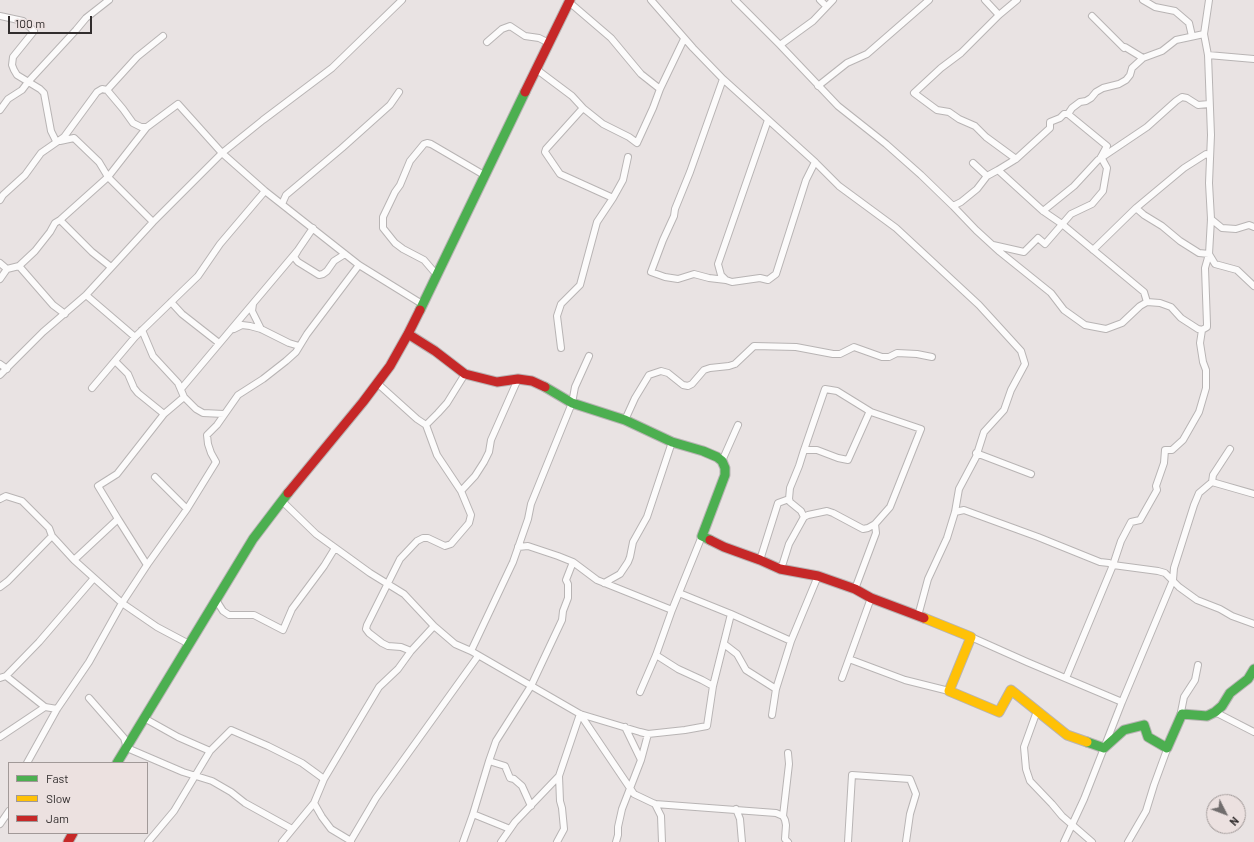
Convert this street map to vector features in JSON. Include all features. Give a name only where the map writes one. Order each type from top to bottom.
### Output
[{"type":"street","points":[[0,110],[8,99],[22,90],[86,18],[109,0]]},
{"type":"street","points":[[0,375],[43,332],[66,314],[86,295],[153,222],[222,153],[332,68],[402,0]]},
{"type":"street","points":[[651,0],[684,39],[723,79],[815,162],[839,186],[896,228],[979,305],[1021,351],[1025,364],[1011,390],[1004,410],[984,432],[959,489],[955,512],[947,538],[928,579],[918,616]]},
{"type":"street","points":[[735,0],[838,106],[886,144],[921,175],[992,245],[1051,293],[1064,310],[1085,325],[1106,329],[1122,323],[1140,306],[1147,302],[1166,305],[1181,318],[1202,330]]},
{"type":"street","points":[[820,0],[826,6]]},
{"type":"street","points":[[780,45],[813,21],[833,0]]},
{"type":"street","points":[[818,86],[847,63],[867,54],[929,0]]},
{"type":"street","points":[[985,0],[999,15]]},
{"type":"street","points":[[1016,159],[986,137],[975,126],[959,119],[949,112],[937,110],[914,93],[941,68],[961,53],[999,15],[1017,0]]},
{"type":"street","points":[[1143,0],[1155,7],[1175,11],[1189,23],[1192,36]]},
{"type":"street","points":[[1066,678],[1113,565],[1121,541],[1131,522],[1140,520],[1157,490],[1156,486],[1164,463],[1165,450],[1172,450],[1183,440],[1199,412],[1206,388],[1206,370],[1200,343],[1202,330],[1207,327],[1208,324],[1205,268],[1209,254],[1211,219],[1209,183],[1211,135],[1208,55],[1204,34],[1209,0]]},
{"type":"street","points":[[118,762],[241,558],[282,501],[390,366],[408,334],[484,175],[570,1],[611,38],[641,74],[660,89]]},
{"type":"street","points":[[0,16],[23,21],[34,31],[13,57],[14,70],[17,75],[44,93],[51,131],[56,141]]},
{"type":"street","points":[[1092,16],[1124,48],[1125,47],[1143,58]]},
{"type":"street","points":[[487,42],[502,29],[510,26],[525,36],[539,38],[549,43]]},
{"type":"street","points":[[953,206],[961,202],[977,189],[987,176],[1016,159],[1050,128],[1050,122],[1060,118],[1064,114],[1068,114],[1072,108],[1080,102],[1086,101],[1103,88],[1119,84],[1126,80],[1130,75],[1132,68],[1143,58],[1162,51],[1176,40],[1204,34]]},
{"type":"street","points":[[107,90],[136,57],[163,36]]},
{"type":"street","points":[[536,69],[572,96],[583,108],[603,124],[629,137],[637,143],[660,89],[684,39]]},
{"type":"street","points":[[1208,55],[1254,59]]},
{"type":"street","points":[[723,79],[693,166],[675,209],[674,216],[662,240],[652,272],[671,278],[694,274],[732,282],[760,278],[768,280],[776,274],[806,180],[815,162]]},
{"type":"street","points":[[1,195],[25,175],[41,153],[56,141],[64,137],[97,92],[102,89],[107,90],[133,123],[141,127],[146,126]]},
{"type":"street","points":[[282,204],[286,195],[383,112],[393,102],[399,92]]},
{"type":"street","points":[[1043,211],[1074,186],[1101,157],[1147,127],[1182,97],[1187,98],[1198,105],[1209,104]]},
{"type":"street","points":[[0,279],[7,269],[19,266],[35,251],[55,223],[108,177],[146,126],[178,104],[222,153],[265,191],[359,265],[422,304]]},
{"type":"street","points":[[583,108],[546,149],[545,152],[560,174],[613,198]]},
{"type":"street","points":[[1068,114],[1106,146],[1101,157]]},
{"type":"street","points":[[726,280],[721,275],[718,264],[768,120]]},
{"type":"street","points":[[56,141],[74,138],[99,162],[108,177],[153,222]]},
{"type":"street","points":[[436,274],[424,260],[395,243],[383,228],[383,217],[400,185],[410,161],[424,144],[428,143],[484,175]]},
{"type":"street","points":[[1093,250],[1136,208],[1184,168],[1206,154],[1210,156]]},
{"type":"street","points":[[561,348],[557,316],[561,304],[580,286],[597,222],[623,180],[628,157]]},
{"type":"street","points":[[992,245],[1024,252],[1038,238],[1045,244],[1071,214],[1092,204],[1103,191],[1107,168],[1101,157]]},
{"type":"street","points":[[973,163],[987,176]]},
{"type":"street","points":[[998,170],[1043,211],[1062,224],[1144,292],[1147,302]]},
{"type":"street","points":[[92,388],[135,337],[198,276],[220,244],[265,191]]},
{"type":"street","points":[[1136,208],[1144,215],[1162,226],[1180,241],[1199,253],[1209,254],[1216,264],[1237,270],[1254,286]]},
{"type":"street","points":[[1211,219],[1222,228],[1236,229],[1249,225],[1254,227]]},
{"type":"street","points":[[60,220],[92,252],[112,267]]},
{"type":"street","points":[[313,228],[294,257],[295,260],[318,275],[327,271],[334,261],[345,254]]},
{"type":"street","points":[[181,389],[298,250]]},
{"type":"street","points":[[0,263],[7,269]]},
{"type":"street","points":[[28,762],[57,709],[89,662],[122,603],[147,564],[187,509],[216,462],[208,444],[207,434],[217,425],[238,395],[263,379],[286,361],[299,346],[359,265]]},
{"type":"street","points":[[19,266],[53,305],[66,314]]},
{"type":"street","points":[[86,295],[135,337]]},
{"type":"street","points":[[171,302],[182,314],[219,343]]},
{"type":"street","points":[[253,304],[252,311],[260,329]]},
{"type":"street","points":[[230,331],[242,325],[260,329],[289,343],[299,346]]},
{"type":"street","points":[[142,330],[153,356],[178,382],[184,397],[202,413],[224,414]]},
{"type":"street","points":[[408,334],[465,374],[497,382],[518,379],[532,381],[544,386],[572,403],[625,420],[672,442],[703,451],[716,457],[722,462],[725,468],[725,475],[656,655],[640,692]]},
{"type":"street","points":[[625,420],[635,398],[649,375],[661,371],[668,374],[683,385],[688,386],[692,384],[704,370],[735,364],[754,346],[796,347],[833,354],[840,354],[854,347],[882,357],[889,357],[897,353],[917,354],[932,357]]},
{"type":"street","points":[[471,651],[513,562],[528,519],[531,504],[572,403],[575,387],[589,356]]},
{"type":"street","points":[[115,361],[128,374],[134,388],[138,393],[164,414]]},
{"type":"street","points":[[0,364],[7,369]]},
{"type":"street","points":[[426,424],[447,403],[465,374]]},
{"type":"street","points":[[461,491],[475,476],[484,462],[518,379]]},
{"type":"street","points":[[377,384],[417,419],[426,424],[437,455],[461,491],[470,515],[469,523],[451,544],[445,546],[428,538],[423,538],[417,541],[400,559],[366,629],[369,633],[388,646],[401,647],[411,651]]},
{"type":"street","points":[[780,569],[789,544],[804,517],[808,515],[827,511],[863,529],[875,524],[890,506],[921,429],[871,412],[837,391],[825,389],[790,488],[790,502],[801,511],[804,517]]},
{"type":"street","points":[[147,564],[98,486],[117,474],[164,414],[184,397]]},
{"type":"street","points":[[804,450],[817,450],[848,460],[871,412]]},
{"type":"street","points":[[722,462],[738,425]]},
{"type":"street","points":[[604,583],[620,574],[628,562],[633,542],[647,517],[672,442]]},
{"type":"street","points":[[1064,842],[1084,799],[1122,702],[1173,580],[1174,568],[1199,493],[1212,482],[1213,475],[1230,449]]},
{"type":"street","points":[[976,453],[1031,474]]},
{"type":"street","points":[[155,477],[187,509]]},
{"type":"street","points":[[1212,482],[1254,494]]},
{"type":"street","points":[[0,500],[6,496],[22,501],[49,528],[52,536],[74,560],[122,603],[157,627],[189,644]]},
{"type":"street","points":[[760,560],[778,503],[789,499]]},
{"type":"street","points":[[282,501],[316,534],[387,584],[404,594],[449,640],[471,651],[580,714],[640,732],[648,734],[707,726],[713,686],[731,614]]},
{"type":"street","points":[[955,512],[964,510],[1038,537],[1100,562],[1165,573],[1179,587],[1197,600],[1254,624]]},
{"type":"street","points":[[74,560],[118,519]]},
{"type":"street","points":[[856,588],[876,533],[875,524]]},
{"type":"street","points":[[0,587],[8,581],[52,536]]},
{"type":"street","points":[[702,536],[724,547],[780,569],[818,576],[856,588],[871,598],[971,637],[1122,702]]},
{"type":"street","points":[[518,547],[528,546],[573,562],[597,580],[672,610]]},
{"type":"street","points":[[216,600],[223,611],[229,615],[254,615],[283,630],[292,608],[324,566],[335,548]]},
{"type":"street","points":[[463,842],[496,741],[531,686],[562,620],[568,598],[568,584],[566,580],[573,562]]},
{"type":"street","points":[[772,715],[776,689],[791,641],[818,576]]},
{"type":"street","points":[[57,709],[45,707],[3,677],[39,642],[94,578]]},
{"type":"street","points":[[679,593],[791,641]]},
{"type":"street","points":[[842,678],[871,598]]},
{"type":"street","points":[[282,842],[314,803],[324,779],[379,687],[398,669],[411,651],[434,626]]},
{"type":"street","points":[[949,691],[971,637]]},
{"type":"street","points":[[724,644],[737,654],[746,670],[776,689]]},
{"type":"street","points":[[656,655],[678,669],[713,686]]},
{"type":"street","points":[[314,803],[322,818],[331,829],[351,841],[376,798],[478,656]]},
{"type":"street","points":[[849,659],[904,680],[949,691],[999,712],[1011,690],[1067,735],[1104,748]]},
{"type":"street","points":[[1128,842],[1146,811],[1167,748],[1180,718],[1184,697],[1195,680],[1198,665]]},
{"type":"street","points":[[1167,748],[1182,714],[1207,716],[1215,712],[1222,706],[1230,693],[1248,679],[1254,669]]},
{"type":"street","points":[[89,698],[124,738],[127,748]]},
{"type":"street","points":[[0,737],[45,707]]},
{"type":"street","points":[[1037,711],[1024,747],[1026,769],[1030,781],[1062,816],[1092,842]]},
{"type":"street","points":[[1215,712],[1254,732]]},
{"type":"street","points":[[556,842],[564,829],[560,801],[559,776],[580,714]]},
{"type":"street","points":[[580,714],[630,787],[631,795],[622,809],[616,842]]},
{"type":"street","points":[[144,718],[178,737],[210,751]]},
{"type":"street","points":[[1104,748],[1124,730],[1144,725],[1148,737],[1167,748]]},
{"type":"street","points":[[625,727],[641,760]]},
{"type":"street","points":[[148,842],[174,811],[210,751],[231,730],[302,763],[324,779]]},
{"type":"street","points":[[630,787],[641,760],[648,734]]},
{"type":"street","points":[[127,748],[183,772],[212,781],[231,792],[245,803],[292,829]]},
{"type":"street","points":[[786,841],[786,825],[783,816],[789,764],[788,753]]},
{"type":"street","points":[[490,761],[505,766],[510,778],[514,779],[522,786],[531,806]]},
{"type":"street","points":[[848,842],[852,775],[910,779],[916,794],[910,814],[906,842]]},
{"type":"street","points":[[501,842],[515,822],[559,776]]},
{"type":"street","points":[[631,795],[654,804],[736,809],[776,813],[783,816]]},
{"type":"street","points":[[654,804],[661,816],[662,842]]},
{"type":"street","points":[[736,809],[740,819],[742,842]]},
{"type":"street","points":[[740,819],[745,810]]},
{"type":"street","points":[[0,824],[8,812]]},
{"type":"street","points":[[473,814],[510,829]]},
{"type":"traffic: fast","points":[[420,310],[525,92]]},
{"type":"traffic: fast","points":[[545,387],[572,403],[625,420],[672,442],[703,451],[717,457],[722,461],[725,468],[725,475],[702,536],[710,540]]},
{"type":"traffic: fast","points":[[118,762],[253,539],[288,493]]},
{"type":"traffic: fast","points":[[1087,742],[1104,748],[1124,730],[1144,725],[1148,737],[1167,748],[1182,714],[1207,716],[1215,712],[1222,706],[1230,693],[1248,679],[1254,669]]},
{"type":"traffic: slow","points":[[924,618],[971,637],[949,691],[999,712],[1011,690],[1067,735],[1087,742]]},
{"type":"traffic: jam","points":[[525,92],[570,0]]},
{"type":"traffic: jam","points":[[288,493],[363,402],[390,366],[420,310]]},
{"type":"traffic: jam","points":[[408,334],[435,351],[465,374],[497,382],[518,379],[532,381],[545,387]]},
{"type":"traffic: jam","points":[[710,540],[780,569],[818,576],[855,589],[871,598],[924,618]]},
{"type":"traffic: jam","points":[[68,842],[72,834]]}]
